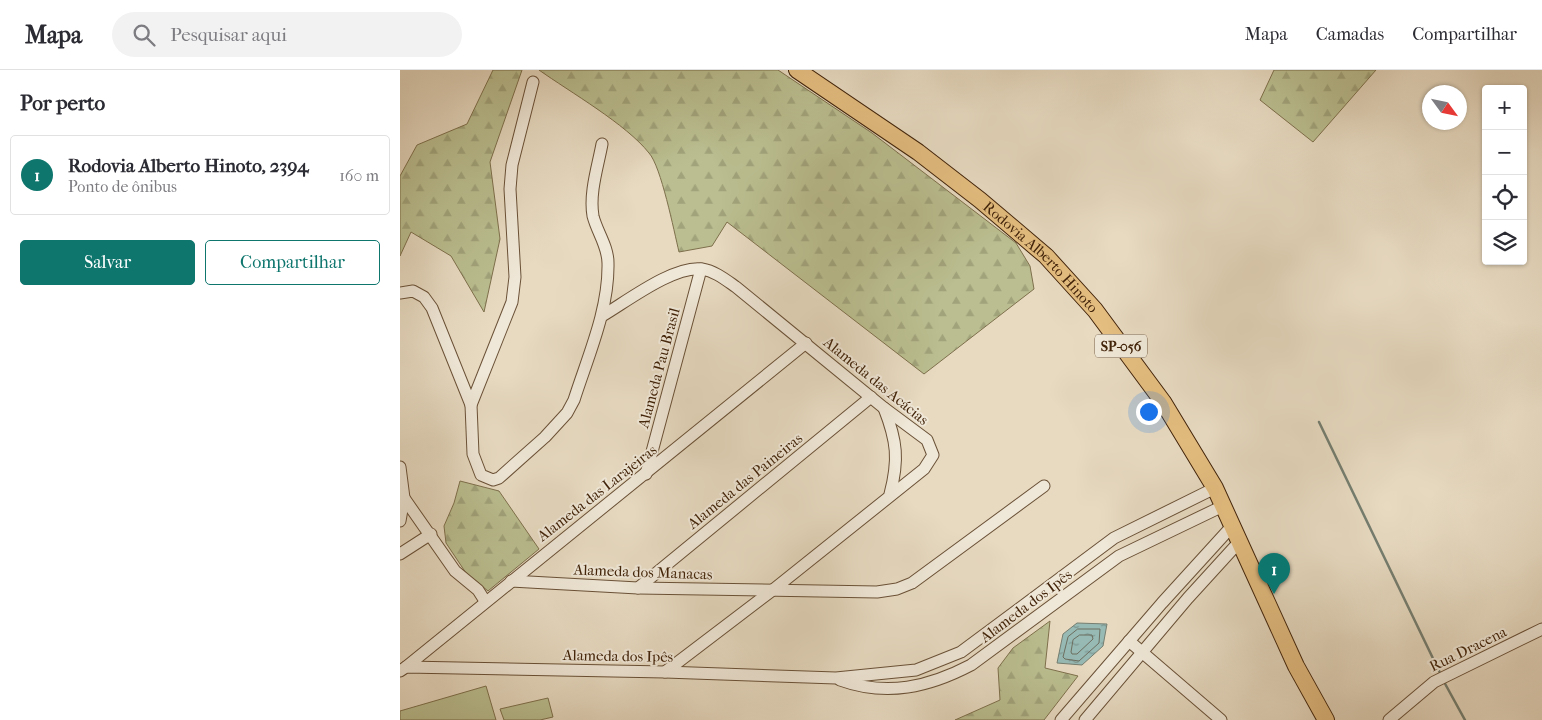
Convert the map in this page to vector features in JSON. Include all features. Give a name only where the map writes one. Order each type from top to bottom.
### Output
[{"type":"main road","name":"Rodovia Alberto Hinoto","points":[[796,70],[918,152],[1046,256],[1095,310],[1145,376],[1214,488],[1224,506],[1296,666],[1326,720]]},
{"type":"street","points":[[471,405],[512,302],[515,277],[510,189],[512,165],[533,82]]},
{"type":"street","points":[[400,293],[413,291],[424,297],[432,308],[471,405],[476,466],[481,475],[486,478],[499,478],[545,437],[567,413],[574,400],[602,316],[608,260],[606,248],[593,214],[592,198],[602,144]]},
{"type":"street","points":[[602,316],[669,276],[688,270],[701,269]]},
{"type":"street","name":"Alameda das Acácias","points":[[665,672],[774,589],[924,468],[933,455],[927,440],[884,408],[736,287],[721,277],[701,269]]},
{"type":"street","name":"Alameda Pau Brasil","points":[[646,474],[701,269]]},
{"type":"street","name":"Alameda das Larajeiras","points":[[403,669],[806,343]]},
{"type":"street","name":"Alameda das Paineiras","points":[[638,588],[871,397]]},
{"type":"street","points":[[884,408],[894,436],[897,452],[897,465],[890,494]]},
{"type":"street","points":[[400,467],[404,498],[400,521]]},
{"type":"street","name":"Alameda dos Manacas","points":[[511,581],[664,589],[774,589],[877,592],[897,589],[912,583],[933,569],[1044,486]]},
{"type":"street","name":"Alameda dos Ipês","points":[[403,669],[665,672],[836,678],[916,670],[961,652],[1110,541],[1214,488]]},
{"type":"street","points":[[404,498],[431,534],[455,571],[478,590],[485,601]]},
{"type":"street","name":"Alameda dos Ipês","points":[[836,678],[859,687],[877,690],[926,685],[948,677],[971,665],[1119,556],[1224,506]]},
{"type":"street","points":[[1146,521],[1154,538]]},
{"type":"street","points":[[1061,720],[1159,607],[1233,526]]},
{"type":"street","points":[[400,554],[431,534]]},
{"type":"street","points":[[1110,541],[1119,556]]},
{"type":"street","points":[[1085,720],[1141,652],[1240,541]]},
{"type":"street","points":[[662,569],[664,589]]},
{"type":"street","points":[[1176,588],[1188,598]]},
{"type":"street","points":[[1159,607],[1172,618]]},
{"type":"street","name":"Rua Dracena","points":[[1389,720],[1434,682],[1542,629]]},
{"type":"street","points":[[1129,641],[1221,720]]},
{"type":"green space","points":[[493,70],[522,70],[490,162],[500,239],[484,312],[451,256],[411,232],[400,256],[400,176],[417,145],[467,124]]},
{"type":"green space","points":[[539,70],[778,70],[872,133],[1016,243],[1030,266],[1034,289],[924,374],[727,222],[712,246],[679,252],[662,184],[654,160],[649,153],[639,142],[612,120]]},
{"type":"green space","points":[[1274,70],[1376,70],[1313,142],[1260,100]]},
{"type":"green space","points":[[460,481],[499,491],[539,549],[488,591],[466,573],[446,543],[444,526],[454,503]]},
{"type":"green space","points":[[1050,621],[1045,668],[1078,676],[1044,720],[955,720],[1000,700],[998,668],[1013,648]]},
{"type":"green space","points":[[486,686],[496,720],[400,720],[400,711]]},
{"type":"green space","points":[[548,698],[553,717],[540,720],[504,720],[500,709]]},
{"type":"water","points":[[1077,623],[1107,624],[1103,646],[1082,665],[1057,663],[1063,634]]},
{"type":"waterway","points":[[1319,422],[1441,675]]},
{"type":"waterway","points":[[1443,680],[1465,720]]},
{"type":"place","name":"Rodovia Alberto Hinoto, 2394","points":[[1274,594]]}]
